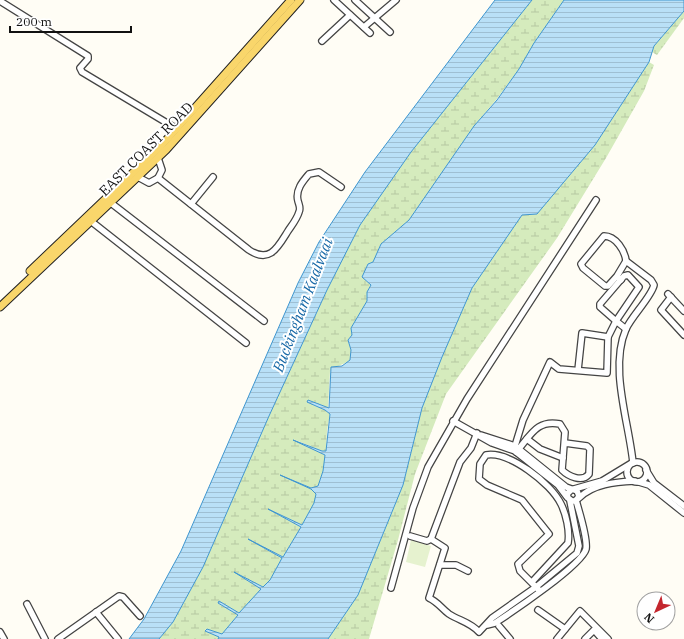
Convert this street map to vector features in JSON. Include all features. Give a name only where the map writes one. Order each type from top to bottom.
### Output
[{"type":"main road","name":"EAST COAST ROAD","points":[[0,300],[177,129],[291,0]]},
{"type":"main road","name":"EAST COAST ROAD","points":[[0,307],[92,222],[158,158],[300,0]]},
{"type":"street","points":[[334,0],[370,33]]},
{"type":"street","points":[[355,0],[390,32]]},
{"type":"street","points":[[0,1],[88,56],[88,59],[80,68],[82,72],[177,129]]},
{"type":"street","points":[[364,27],[394,1]]},
{"type":"street","points":[[322,41],[350,15]]},
{"type":"street","points":[[138,177],[149,183],[158,178],[162,170],[158,158]]},
{"type":"street","points":[[158,178],[249,250],[259,256],[264,256],[273,252],[280,245],[299,214],[300,208],[297,195],[301,184],[309,174],[319,172],[341,187]]},
{"type":"street","points":[[191,204],[213,177]]},
{"type":"street","points":[[391,588],[414,508],[428,467],[453,422],[596,200]]},
{"type":"street","points":[[111,203],[264,321]]},
{"type":"street","points":[[92,222],[246,343]]},
{"type":"street","points":[[517,449],[523,420],[550,362],[559,369],[607,373],[608,337],[616,321],[639,286],[628,275],[619,278],[608,286],[605,286],[583,268],[582,264],[604,236],[612,238],[620,245],[625,252],[626,261],[619,278],[600,306],[616,321],[626,329]]},
{"type":"street","points":[[626,261],[651,280],[654,285],[626,329],[621,348],[620,384],[630,437],[632,464],[627,470],[628,475],[636,481],[649,485],[684,514]]},
{"type":"street","points":[[684,310],[670,296],[661,310],[684,335]]},
{"type":"street","points":[[578,370],[582,333],[608,337]]},
{"type":"street","points":[[431,539],[445,548],[429,598],[450,614],[469,623],[479,632],[486,624],[495,623],[579,550],[573,519],[573,499],[578,492],[572,490],[517,449],[453,422]]},
{"type":"street","points":[[517,449],[537,426],[551,422],[560,424],[565,432],[562,470],[569,475],[581,479],[589,474],[590,449],[586,446],[565,443]]},
{"type":"street","points":[[431,539],[460,462],[471,448],[479,434]]},
{"type":"street","points":[[527,439],[540,449],[563,458]]},
{"type":"street","points":[[517,449],[573,499]]},
{"type":"street","points":[[486,455],[510,458],[541,480],[554,493],[562,504],[569,536],[568,543],[536,587],[520,571],[518,564],[549,534],[522,500],[487,485],[479,479],[480,464],[486,455]]},
{"type":"street","points":[[536,587],[570,568],[584,553],[586,547],[580,518],[573,499],[568,492],[602,481],[632,464],[642,464],[654,482],[684,506]]},
{"type":"street","points":[[573,499],[588,490],[602,485],[644,479],[646,470]]},
{"type":"street","points":[[573,519],[580,518]]},
{"type":"street","points":[[410,536],[426,541],[431,539]]},
{"type":"street","points":[[440,565],[456,565],[468,571]]},
{"type":"street","points":[[58,639],[119,596],[123,596],[140,616]]},
{"type":"street","points":[[26,604],[45,639]]},
{"type":"street","points":[[538,610],[565,629]]},
{"type":"street","points":[[560,638],[565,629],[581,611],[608,639]]},
{"type":"street","points":[[96,612],[118,639]]},
{"type":"street","points":[[499,626],[510,639]]},
{"type":"street","points":[[585,639],[594,630],[602,639]]},
{"type":"street","points":[[0,632],[4,639]]},
{"type":"green space","points":[[532,0],[564,0],[534,43],[519,69],[474,126],[409,220],[381,244],[373,262],[368,264],[362,277],[371,285],[367,292],[367,301],[351,328],[352,335],[348,340],[351,350],[350,360],[330,371],[328,408],[308,400],[308,402],[330,414],[326,451],[322,451],[293,439],[325,455],[323,471],[318,486],[311,488],[281,475],[311,489],[316,494],[314,503],[302,525],[268,509],[301,527],[283,557],[248,539],[282,558],[270,580],[263,588],[234,572],[262,589],[239,613],[219,601],[218,603],[238,615],[222,635],[206,629],[205,631],[220,637],[218,639],[159,639],[173,622],[203,567],[269,416],[327,290],[360,225],[411,152]]},
{"type":"green space","points":[[684,11],[684,18],[657,55],[652,52],[654,46]]},
{"type":"green space","points":[[649,62],[654,65],[644,91],[606,158],[557,238],[446,394],[415,474],[398,540],[369,639],[328,639],[358,595],[403,485],[422,408],[472,288],[522,215],[537,214],[595,145]]},
{"type":"green space","points":[[411,540],[431,546],[425,567],[406,562]]},
{"type":"water","name":"Buckingham Kaalvaai","points":[[495,0],[532,0],[411,152],[360,225],[327,290],[269,416],[203,567],[173,622],[159,639],[129,639],[144,619],[181,551],[298,283],[319,242],[365,172]]},
{"type":"water","points":[[564,0],[684,0],[684,11],[654,46],[649,62],[595,145],[537,214],[522,215],[472,288],[422,408],[403,485],[358,595],[328,639],[218,639],[219,637],[205,631],[207,629],[222,634],[238,615],[218,603],[219,601],[239,613],[261,589],[234,572],[263,587],[270,580],[282,558],[248,539],[283,557],[301,527],[268,509],[302,525],[314,503],[316,494],[311,489],[280,475],[311,488],[318,486],[323,471],[325,455],[293,440],[322,451],[326,451],[330,414],[325,410],[307,402],[308,400],[329,408],[331,367],[342,366],[350,360],[351,350],[348,340],[352,335],[351,328],[367,301],[367,292],[371,285],[362,277],[368,264],[373,262],[381,244],[409,220],[474,126],[497,100],[519,69],[534,43]]}]
